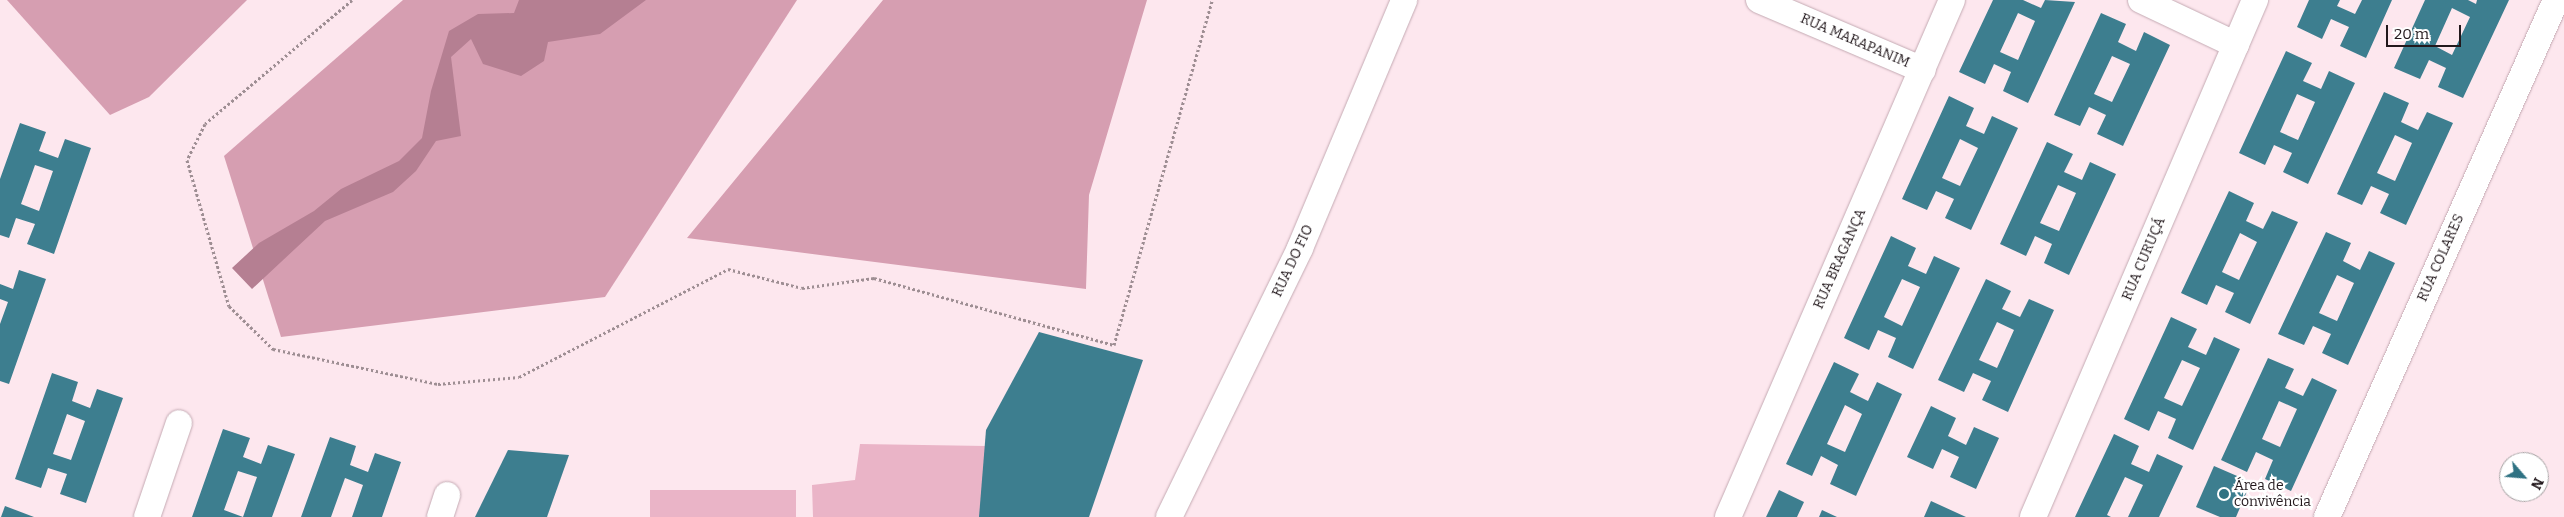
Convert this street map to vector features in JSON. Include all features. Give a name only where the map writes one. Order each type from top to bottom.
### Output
[{"type":"street","name":"RUA DO FIO","points":[[1169,517],[1300,248],[1404,0]]},
{"type":"street","name":"RUA MARAPANIM","points":[[1759,0],[1923,70]]},
{"type":"street","name":"RUA BRAGANÇA","points":[[1728,517],[1952,0]]},
{"type":"street","points":[[2140,0],[2236,45]]},
{"type":"street","name":"RUA CURUÇÁ","points":[[2033,517],[2255,0]]},
{"type":"street","name":"RUA COLARES","points":[[2327,517],[2556,0]]},
{"type":"street","points":[[147,517],[179,422]]},
{"type":"path","points":[[352,0],[206,124],[187,160],[229,306],[273,348],[438,384],[519,377],[728,269],[802,288],[874,278],[1114,345],[1212,0]]},
{"type":"shaded area","points":[[7,0],[247,0],[149,97],[110,115]]},
{"type":"shaded area","points":[[403,0],[797,0],[605,297],[281,337],[224,156]]},
{"type":"shaded area","points":[[519,0],[646,0],[600,34],[548,42],[544,61],[521,76],[483,64],[471,39],[451,57],[461,136],[436,141],[416,171],[393,192],[325,221],[252,289],[232,268],[259,243],[314,211],[341,189],[399,161],[422,138],[431,91],[449,31],[478,14],[514,13]]},
{"type":"shaded area","points":[[883,0],[1147,0],[1089,195],[1086,289],[687,238]]},
{"type":"shaded area","points":[[860,444],[986,446],[986,517],[813,517],[812,485],[855,480]]},
{"type":"shaded area","points":[[650,490],[796,490],[796,517],[650,517]]},
{"type":"building","points":[[1993,0],[2023,0],[2041,8],[2045,0],[2075,2],[2028,103],[2003,91],[2011,72],[1994,64],[1985,84],[1959,72]],"holes":[[[2018,13],[2035,21],[2018,60],[2000,52]]]},
{"type":"building","points":[[2309,0],[2340,0],[2337,6],[2355,14],[2362,0],[2392,0],[2366,58],[2340,46],[2349,27],[2331,19],[2322,39],[2297,27]]},
{"type":"building","points":[[2425,0],[2468,0],[2476,4],[2477,0],[2509,0],[2463,98],[2438,87],[2446,68],[2429,60],[2420,79],[2394,68]],"holes":[[[2452,8],[2470,17],[2452,55],[2435,46]]]},
{"type":"building","points":[[2101,13],[2126,24],[2118,42],[2136,51],[2144,32],[2170,45],[2123,146],[2097,134],[2106,115],[2089,107],[2080,126],[2054,115]],"holes":[[[2112,56],[2130,64],[2112,102],[2094,94]]]},
{"type":"building","points":[[2286,51],[2312,63],[2303,81],[2321,89],[2329,71],[2355,83],[2308,184],[2283,172],[2292,153],[2274,145],[2265,165],[2239,153]],"holes":[[[2297,94],[2315,102],[2298,140],[2280,132]]]},
{"type":"building","points":[[2384,92],[2409,103],[2401,122],[2418,130],[2427,112],[2453,123],[2406,225],[2380,213],[2389,194],[2371,186],[2362,205],[2337,194]],"holes":[[[2395,135],[2412,143],[2395,181],[2377,173]]]},
{"type":"building","points":[[1949,96],[1974,108],[1966,126],[1984,134],[1992,116],[2018,128],[1971,230],[1945,218],[1954,199],[1936,191],[1927,210],[1902,199]],"holes":[[[1960,139],[1978,148],[1960,186],[1942,178]]]},
{"type":"building","points":[[20,123],[46,132],[39,151],[58,158],[65,139],[91,148],[54,254],[27,244],[35,224],[16,218],[9,238],[0,235],[0,179]],"holes":[[[35,165],[53,171],[39,211],[21,204]]]},
{"type":"building","points":[[2047,142],[2073,154],[2064,172],[2082,180],[2090,162],[2116,174],[2069,275],[2044,263],[2052,244],[2035,236],[2026,256],[2000,244]],"holes":[[[2058,185],[2076,193],[2059,231],[2040,223]]]},
{"type":"building","points":[[2229,191],[2254,203],[2246,221],[2263,229],[2272,211],[2298,222],[2250,324],[2225,312],[2234,293],[2216,285],[2207,305],[2181,293]],"holes":[[[2240,233],[2257,242],[2239,280],[2222,272]]]},
{"type":"building","points":[[2326,232],[2351,243],[2343,261],[2360,270],[2369,251],[2395,263],[2348,365],[2322,353],[2331,334],[2313,326],[2304,345],[2278,334]],"holes":[[[2337,275],[2354,283],[2337,321],[2319,313]]]},
{"type":"building","points":[[1891,236],[1916,248],[1908,266],[1926,274],[1934,256],[1960,268],[1913,369],[1888,357],[1896,338],[1878,330],[1869,350],[1844,338]],"holes":[[[1902,279],[1920,287],[1902,326],[1884,317]]]},
{"type":"building","points":[[19,270],[46,279],[9,384],[0,381],[0,324],[8,302],[0,299],[0,284],[13,289]]},
{"type":"building","points":[[1986,279],[2011,291],[2002,309],[2020,317],[2029,299],[2054,310],[2008,412],[1982,400],[1991,381],[1973,373],[1964,392],[1938,380]],"holes":[[[1997,322],[2014,330],[1997,368],[1979,360]]]},
{"type":"building","points":[[2171,317],[2197,329],[2188,347],[2206,355],[2214,337],[2240,349],[2193,450],[2168,438],[2176,419],[2158,411],[2149,431],[2124,419]],"holes":[[[2182,360],[2200,368],[2182,406],[2164,398]]]},
{"type":"building","points":[[1039,332],[1143,360],[1089,517],[979,517],[986,430]]},
{"type":"building","points":[[2268,358],[2294,369],[2285,388],[2303,396],[2312,378],[2337,390],[2291,491],[2265,479],[2273,460],[2256,452],[2247,472],[2221,460]],"holes":[[[2279,401],[2297,409],[2280,447],[2262,439]]]},
{"type":"building","points":[[1834,362],[1859,374],[1850,392],[1868,401],[1877,382],[1902,394],[1856,496],[1830,484],[1838,465],[1821,456],[1812,476],[1786,464]],"holes":[[[1845,405],[1862,414],[1845,452],[1827,444]]]},
{"type":"building","points":[[52,373],[78,382],[72,401],[90,408],[97,389],[123,398],[86,503],[60,494],[67,474],[48,468],[41,488],[15,479]],"holes":[[[67,414],[85,421],[71,460],[53,454]]]},
{"type":"building","points":[[1931,406],[1956,418],[1948,436],[1966,445],[1974,427],[1999,438],[1976,489],[1950,477],[1959,457],[1942,449],[1933,469],[1907,457]]},
{"type":"building","points":[[223,429],[250,438],[243,457],[261,464],[268,445],[295,454],[272,517],[243,517],[192,517]],"holes":[[[238,471],[257,477],[243,517],[224,510]]]},
{"type":"building","points":[[2114,434],[2139,446],[2131,464],[2149,472],[2157,454],[2183,466],[2159,517],[2128,517],[2143,485],[2125,477],[2107,515],[2111,517],[2075,517]]},
{"type":"building","points":[[330,437],[356,446],[350,465],[368,472],[375,453],[401,462],[382,517],[352,517],[363,485],[345,478],[331,517],[301,517]]},
{"type":"building","points":[[508,450],[569,455],[547,517],[475,517]]},
{"type":"building","name":"Área de convivência","points":[[2214,466],[2251,482],[2236,517],[2220,517],[2196,507]]},
{"type":"building","points":[[1779,490],[1804,502],[1797,517],[1766,517]]},
{"type":"building","points":[[1931,501],[1966,517],[1924,517]]},
{"type":"building","points":[[5,506],[34,517],[1,517]]},
{"type":"building","points":[[1822,510],[1837,517],[1819,517]]},
{"type":"place","name":"Área de convivência","points":[[2224,494]]}]
